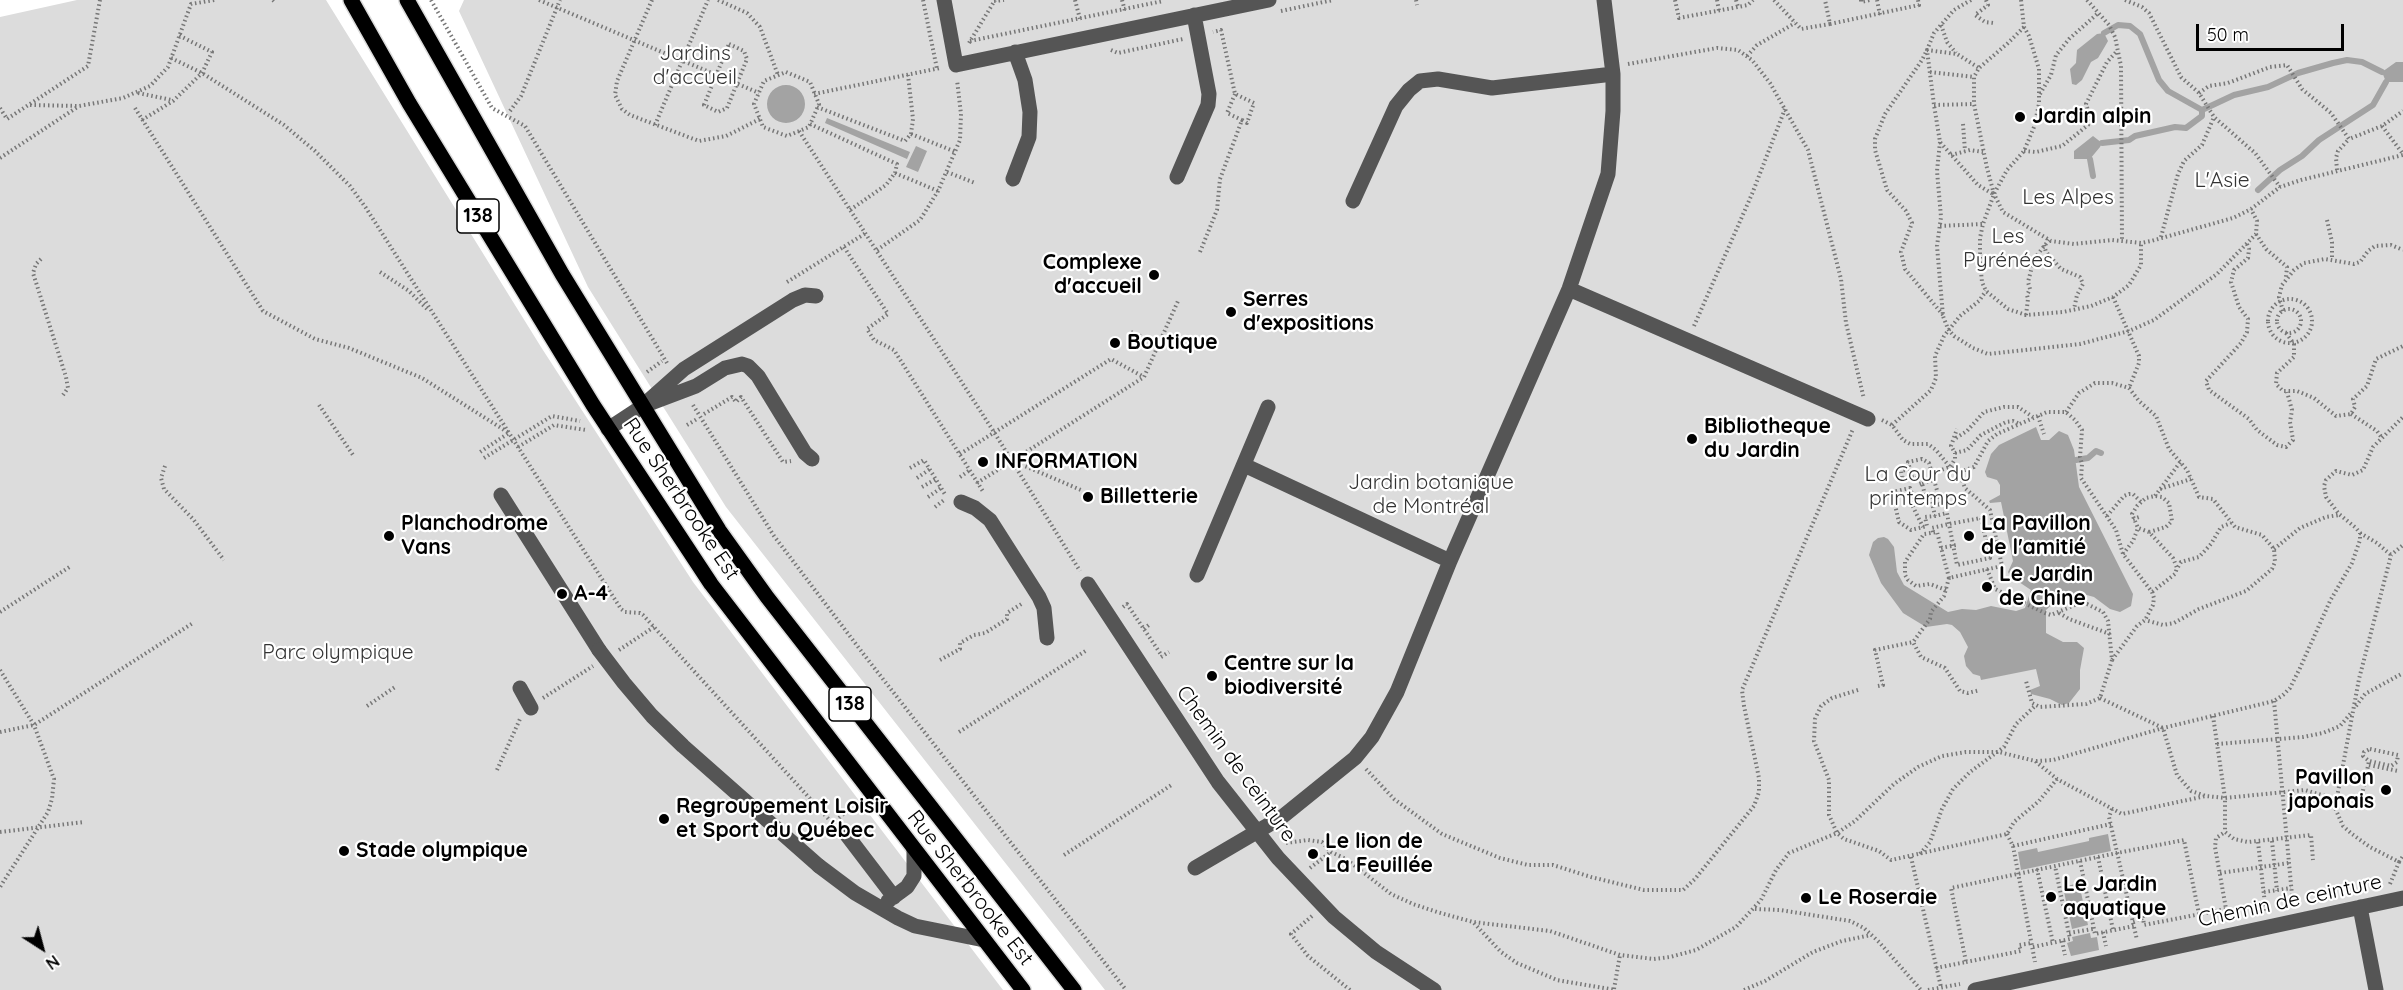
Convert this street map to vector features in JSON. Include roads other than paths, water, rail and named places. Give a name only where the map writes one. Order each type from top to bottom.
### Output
[{"type":"main road","name":"Rue Sherbrooke Est","points":[[351,0],[409,103],[608,429],[711,584],[1023,990]]},
{"type":"main road","name":"Rue Sherbrooke Est","points":[[407,0],[562,274],[719,530],[767,597],[1074,990]]},
{"type":"lane","points":[[944,0],[956,64],[1194,15],[1274,6]]},
{"type":"lane","points":[[1194,868],[1282,816],[1355,758],[1372,737],[1397,692],[1450,561],[1569,290],[1608,174],[1618,69],[1604,0]]},
{"type":"lane","points":[[1177,177],[1208,105],[1209,94],[1194,15]]},
{"type":"lane","points":[[1013,179],[1029,137],[1030,112],[1025,80],[1015,52]]},
{"type":"lane","points":[[1353,201],[1396,106],[1420,81],[1438,79],[1492,88],[1618,69]]},
{"type":"lane","points":[[1569,290],[1864,417]]},
{"type":"lane","points":[[608,429],[643,406],[684,369],[793,300],[805,296],[816,296]]},
{"type":"lane","points":[[643,406],[696,386],[725,368],[742,364],[748,366],[758,376],[805,453],[804,459]]},
{"type":"lane","points":[[1197,575],[1268,407]]},
{"type":"lane","points":[[1244,465],[1450,561]]},
{"type":"lane","points":[[501,495],[598,657],[675,739],[819,866],[873,904],[915,926],[984,940]]},
{"type":"lane","points":[[961,502],[975,508],[990,520],[1037,594],[1044,608],[1047,639]]},
{"type":"lane","name":"Chemin de ceinture","points":[[1088,584],[1218,782],[1256,832],[1334,917],[1396,966],[1434,990]]},
{"type":"lane","points":[[520,688],[531,708]]},
{"type":"lane","points":[[846,834],[894,897]]},
{"type":"lane","points":[[873,904],[885,903],[907,887],[914,876],[914,850]]},
{"type":"lane","name":"Chemin de ceinture","points":[[1975,990],[2403,898]]},
{"type":"lane","points":[[2360,908],[2376,990]]},
{"type":"waterway","points":[[2102,143],[2129,140],[2135,136],[2175,127],[2186,128],[2202,116],[2202,110],[2168,91],[2159,80],[2140,34],[2130,26],[2118,25],[2104,33]]},
{"type":"waterway","points":[[2202,110],[2234,95],[2268,87],[2298,73],[2347,60],[2362,62],[2382,72]]},
{"type":"waterway","points":[[2258,190],[2319,140],[2373,105],[2386,82]]},
{"type":"waterway","points":[[2090,159],[2093,176]]},
{"type":"waterway","points":[[2076,460],[2088,458],[2096,451],[2101,453]]},
{"type":"place","name":"Jardin alpin","points":[[2020,117]]},
{"type":"place","name":"Complexe d'accueil","points":[[1154,275]]},
{"type":"place","name":"Serres d'expositions","points":[[1231,312]]},
{"type":"place","name":"Boutique","points":[[1115,343]]},
{"type":"place","name":"Bibliotheque du Jardin","points":[[1692,439]]},
{"type":"place","name":"INFORMATION","points":[[983,462]]},
{"type":"place","name":"Billetterie","points":[[1088,497]]},
{"type":"place","name":"Planchodrome Vans","points":[[389,536]]},
{"type":"place","name":"La Pavillon de l'amitié","points":[[1969,536]]},
{"type":"place","name":"Le Jardin de Chine","points":[[1987,587]]},
{"type":"place","name":"A-4","points":[[562,594]]},
{"type":"place","name":"Centre sur la biodiversité","points":[[1212,676]]},
{"type":"place","name":"Pavillon japonais","points":[[2386,790]]},
{"type":"place","name":"Regroupement Loisir et Sport du Québec","points":[[664,819]]},
{"type":"place","name":"Stade olympique","points":[[344,851]]},
{"type":"place","name":"Le lion de La Feuillée","points":[[1313,854]]},
{"type":"place","name":"Le Jardin aquatique","points":[[2051,897]]},
{"type":"place","name":"Le Roseraie","points":[[1806,898]]},
{"type":"park label","name":"Jardins d'accueil","points":[[695,66]]},
{"type":"park label","name":"L'Asie","points":[[2222,181]]},
{"type":"park label","name":"Les Alpes","points":[[2068,198]]},
{"type":"park label","name":"Les Pyrénées","points":[[2008,249]]},
{"type":"park label","name":"La Cour du printemps","points":[[1918,487]]},
{"type":"park label","name":"Jardin botanique de Montréal","points":[[1431,495]]},
{"type":"park label","name":"Parc olympique","points":[[338,653]]}]
